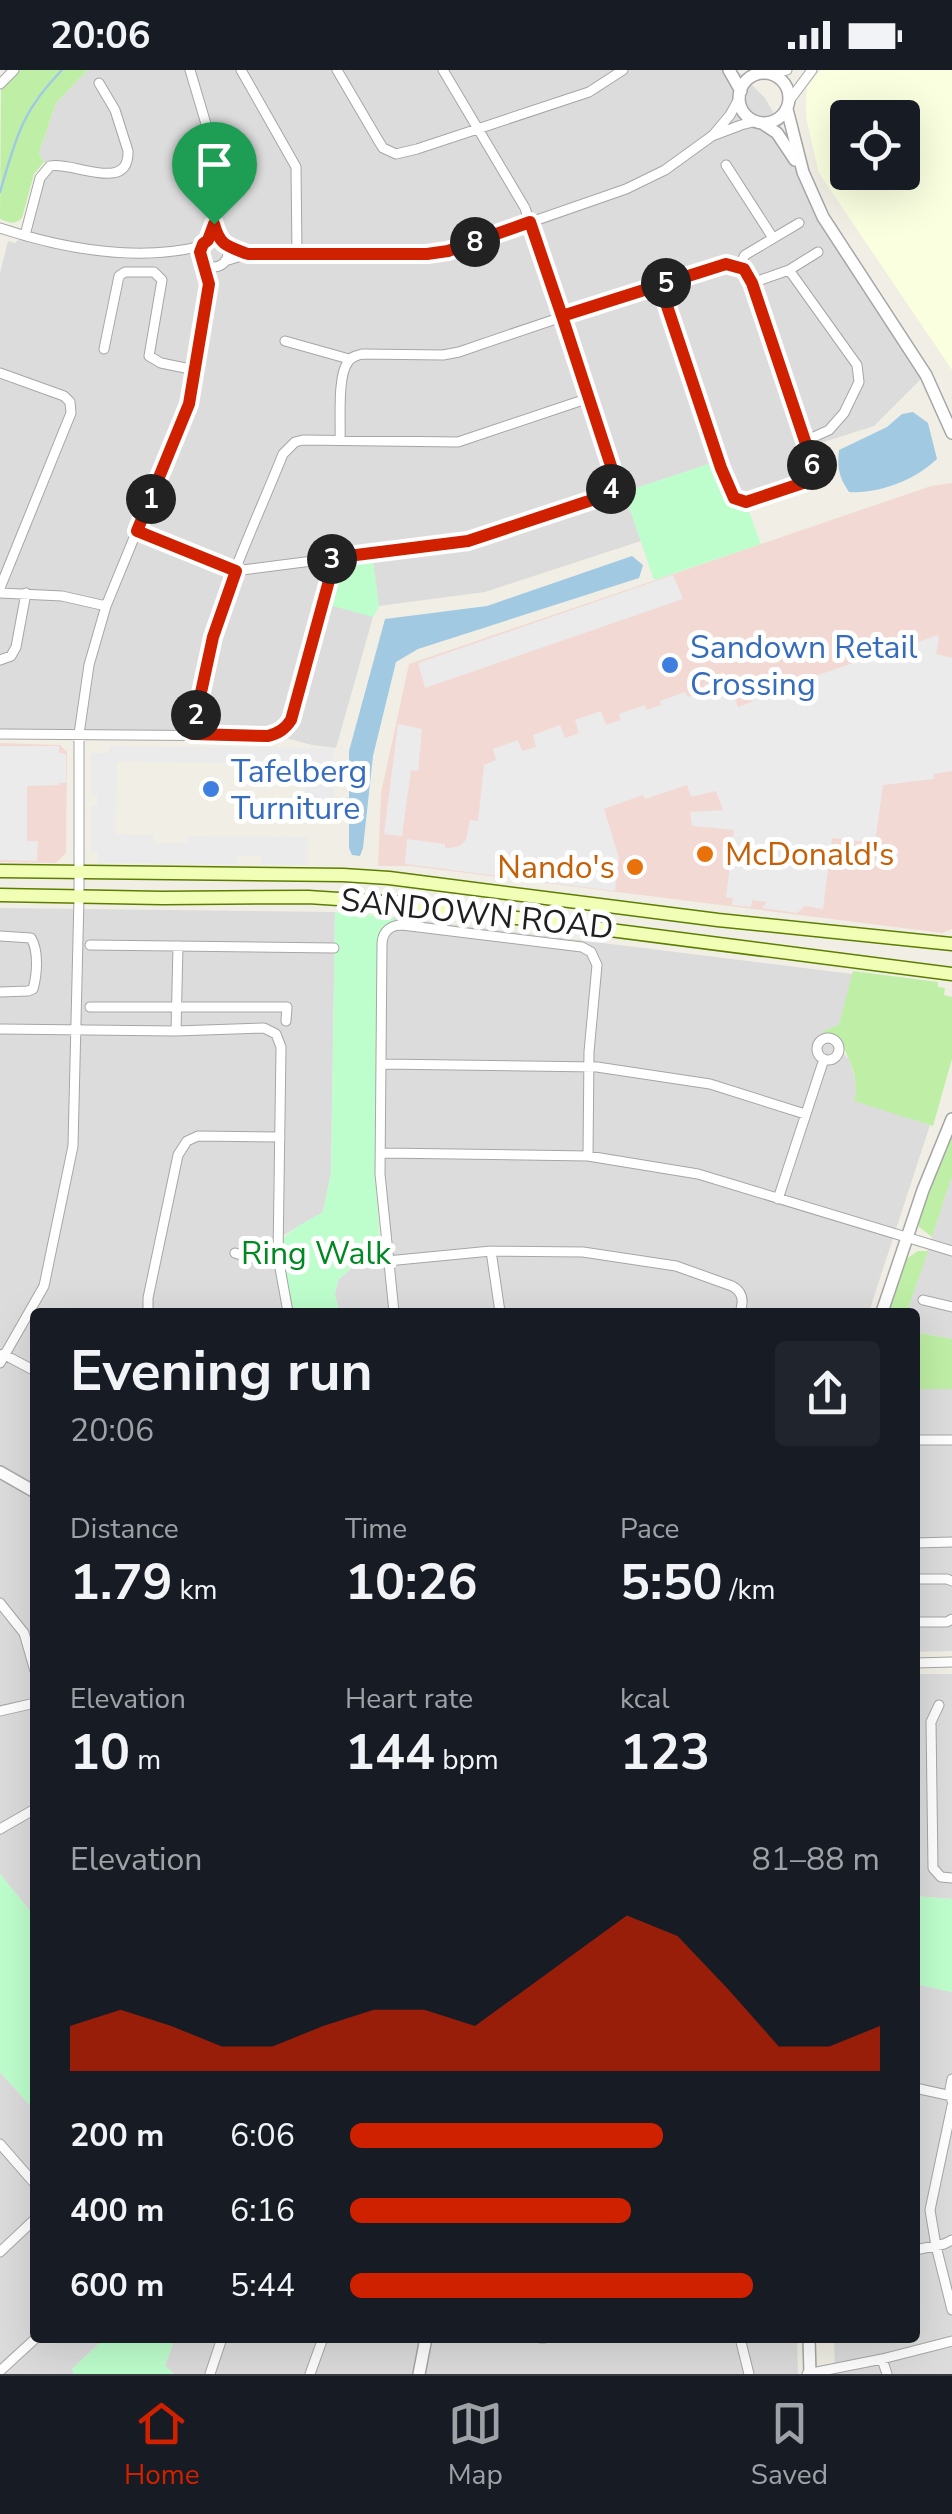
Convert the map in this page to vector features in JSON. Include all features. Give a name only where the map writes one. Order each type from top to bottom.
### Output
[{"type":"main road","name":"SANDOWN ROAD","points":[[0,871],[389,878],[686,916],[952,944]]},
{"type":"main road","name":"SANDOWN ROAD","points":[[0,895],[282,896],[400,902],[952,974]]},
{"type":"street","points":[[0,84],[14,70]]},
{"type":"street","points":[[190,70],[210,134],[213,243]]},
{"type":"street","points":[[241,70],[296,167],[297,254]]},
{"type":"street","points":[[338,70],[378,140],[390,152],[404,153],[590,92],[623,70]]},
{"type":"street","points":[[137,531],[236,571],[468,541],[604,496],[614,479],[530,222],[443,70]]},
{"type":"street","points":[[729,70],[743,110],[777,133],[803,172]]},
{"type":"street","points":[[0,228],[97,252],[178,252],[213,243],[248,254],[438,253],[636,185],[712,136],[730,116],[749,79],[761,73],[787,70]]},
{"type":"street","points":[[712,136],[741,125],[778,119],[812,70]]},
{"type":"street","points":[[761,73],[784,84],[788,91],[803,172],[814,199],[926,375],[952,433]]},
{"type":"street","points":[[25,235],[40,178],[50,166],[60,164],[104,174],[126,166],[128,151],[115,110],[99,83]]},
{"type":"street","points":[[726,165],[773,238]]},
{"type":"street","points":[[740,266],[744,255],[799,223]]},
{"type":"street","points":[[32,1308],[41,1293],[74,1146],[79,734],[89,664],[106,606],[189,404],[209,284],[200,252],[213,243]]},
{"type":"street","points":[[209,284],[228,254],[213,243]]},
{"type":"street","points":[[178,252],[212,266],[248,254]]},
{"type":"street","points":[[752,283],[790,270],[818,252]]},
{"type":"street","points":[[285,341],[349,359],[362,354],[444,355],[459,352],[562,316],[726,264],[740,266],[752,283],[805,441],[812,470],[803,483],[746,502],[734,498],[660,285]]},
{"type":"street","points":[[790,270],[856,365],[860,377],[835,425],[805,441]]},
{"type":"street","points":[[104,349],[119,276],[124,272],[154,272],[162,280],[148,354],[160,363],[195,370]]},
{"type":"street","points":[[340,439],[342,377],[349,359]]},
{"type":"street","points":[[0,372],[61,394],[70,402],[71,412],[0,590],[62,596],[106,606]]},
{"type":"street","points":[[192,734],[213,637],[236,571],[283,454],[295,442],[458,442],[588,398]]},
{"type":"street","points":[[0,734],[278,733],[291,720],[332,558]]},
{"type":"street","points":[[0,660],[11,656],[16,647],[26,593]]},
{"type":"street","points":[[394,1308],[380,1179],[382,942],[388,929],[402,924],[582,947],[592,952],[597,965],[588,1156]]},
{"type":"street","points":[[0,936],[31,938],[36,953],[33,989],[0,992]]},
{"type":"street","points":[[90,945],[334,948]]},
{"type":"street","points":[[176,1031],[178,946]]},
{"type":"street","points":[[90,1007],[287,1007],[286,1020]]},
{"type":"street","points":[[0,1030],[234,1028],[268,1029],[276,1034],[281,1047],[278,1258],[287,1308]]},
{"type":"street","points":[[778,1199],[824,1059]]},
{"type":"street","points":[[382,1064],[590,1066],[710,1084],[806,1114]]},
{"type":"street","points":[[883,1308],[923,1190],[952,1119]]},
{"type":"street","points":[[148,1308],[183,1145],[204,1135],[280,1137]]},
{"type":"street","points":[[382,1153],[588,1156],[698,1174],[952,1251]]},
{"type":"street","points":[[388,1260],[490,1251],[583,1252],[684,1268],[736,1288],[742,1298],[741,1308]]},
{"type":"street","points":[[490,1251],[499,1308]]},
{"type":"street","points":[[235,1253],[250,1258],[278,1258]]},
{"type":"street","points":[[924,1300],[952,1307]]},
{"type":"street","points":[[30,1311],[2,1357],[30,1369]]},
{"type":"street","points":[[920,1440],[952,1440]]},
{"type":"street","points":[[0,1472],[30,1489]]},
{"type":"street","points":[[920,1543],[952,1542]]},
{"type":"street","points":[[920,1580],[952,1581]]},
{"type":"street","points":[[0,1603],[24,1633],[30,1654]]},
{"type":"street","points":[[920,1622],[952,1619]]},
{"type":"street","points":[[920,1663],[952,1662]]},
{"type":"street","points":[[0,1711],[30,1704]]},
{"type":"street","points":[[939,1705],[931,1722],[933,1868],[941,1877],[952,1878]]},
{"type":"street","points":[[0,1829],[30,1812]]},
{"type":"street","points":[[952,2079],[952,2100],[930,2210],[952,2310]]},
{"type":"street","points":[[920,2090],[952,2100]]},
{"type":"street","points":[[0,2144],[30,2178]]},
{"type":"street","points":[[0,2252],[30,2224]]},
{"type":"street","points":[[920,2249],[952,2240]]},
{"type":"street","points":[[809,2343],[809,2374],[952,2341]]},
{"type":"street","points":[[1,2372],[31,2343]]},
{"type":"street","points":[[210,2374],[220,2343]]},
{"type":"street","points":[[310,2374],[321,2343]]},
{"type":"street","points":[[419,2374],[425,2343]]},
{"type":"street","points":[[741,2343],[749,2374]]},
{"type":"street","points":[[882,2359],[887,2374]]},
{"type":"shaded area","points":[[88,70],[737,70],[765,98],[793,147],[802,172],[925,375],[874,426],[808,447],[808,479],[739,502],[718,461],[624,492],[641,541],[485,592],[379,606],[336,748],[275,735],[0,733],[0,273],[8,241],[15,243],[25,234],[47,167],[39,153],[56,103]]},
{"type":"shaded area","points":[[821,70],[952,70],[952,370],[830,190],[920,190],[920,100],[830,100],[830,189],[819,173],[806,118],[807,87]]},
{"type":"shaded area","points":[[952,483],[952,929],[942,933],[410,866],[378,866],[381,793],[409,664],[931,486]]},
{"type":"shaded area","points":[[673,575],[683,599],[425,688],[418,663]]},
{"type":"shaded area","points":[[937,635],[936,654],[952,658],[952,771],[934,774],[934,779],[883,785],[875,843],[832,838],[823,909],[805,906],[797,913],[762,908],[767,902],[752,900],[751,907],[732,905],[733,898],[726,897],[734,830],[692,826],[690,812],[723,810],[716,791],[691,797],[687,785],[604,809],[619,858],[615,891],[405,864],[407,839],[445,844],[445,848],[459,846],[466,840],[470,820],[478,821],[484,765],[496,760],[493,749],[518,740],[522,751],[536,747],[533,735],[560,725],[565,738],[579,733],[575,720],[601,711],[606,725],[621,720],[619,714],[645,705],[647,710],[685,692],[688,697],[705,691],[704,685],[727,677],[738,707],[752,702],[751,698]]},
{"type":"shaded area","points":[[398,724],[422,729],[418,771],[411,770],[402,836],[384,834]]},
{"type":"shaded area","points":[[0,743],[60,745],[67,752],[66,853],[56,863],[0,862]]},
{"type":"shaded area","points":[[0,746],[59,746],[59,753],[66,754],[66,783],[27,786],[27,841],[38,841],[37,861],[0,860]]},
{"type":"shaded area","points":[[109,746],[334,748],[333,814],[305,814],[305,764],[117,762],[116,834],[153,835],[154,843],[188,843],[189,836],[308,837],[308,865],[262,864],[261,856],[238,856],[237,864],[98,863],[98,852],[90,852],[91,806],[97,806],[97,795],[91,794],[91,753],[109,753]]},
{"type":"shaded area","points":[[0,908],[335,912],[331,1173],[323,1212],[279,1238],[288,1308],[30,1308],[30,1911],[0,1874]]},
{"type":"shaded area","points":[[394,917],[853,974],[839,1026],[829,1034],[841,1041],[842,1051],[850,1061],[858,1090],[855,1100],[930,1125],[870,1308],[338,1308],[335,1294],[338,1280],[385,1239],[382,939],[394,924]]},
{"type":"shaded area","points":[[952,1176],[952,1339],[920,1333],[920,1308],[908,1308]]},
{"type":"shaded area","points":[[920,1389],[952,1389],[952,1651],[920,1652]]},
{"type":"shaded area","points":[[920,1674],[952,1674],[952,1899],[920,1896]]},
{"type":"shaded area","points":[[920,1985],[952,1992],[952,2374],[835,2374],[834,2343],[920,2343]]},
{"type":"shaded area","points":[[0,2072],[30,2105],[30,2343],[100,2343],[72,2369],[74,2374],[0,2374]]},
{"type":"shaded area","points":[[173,2343],[797,2343],[798,2374],[174,2374],[165,2366]]},
{"type":"green space","points":[[20,70],[88,70],[56,103],[39,153],[44,162],[34,174],[22,218],[12,223],[0,219],[1,89]]},
{"type":"green space","points":[[712,463],[722,494],[732,505],[748,509],[761,544],[654,580],[624,492]]},
{"type":"green space","points":[[373,560],[379,606],[373,617],[329,605],[341,567]]},
{"type":"green space","name":"Ring Walk","points":[[335,912],[394,917],[383,927],[378,939],[375,1175],[380,1241],[338,1280],[335,1294],[338,1308],[292,1308],[283,1267],[284,1237],[323,1212],[331,1173]]},
{"type":"green space","points":[[853,971],[938,982],[938,987],[945,988],[944,995],[952,997],[952,1059],[933,1126],[854,1101],[856,1085],[849,1060],[838,1038],[823,1031],[839,1025]]},
{"type":"green space","points":[[952,1132],[952,1176],[932,1237],[919,1227],[919,1222]]},
{"type":"green space","points":[[918,1251],[928,1251],[908,1308],[890,1308],[906,1259]]},
{"type":"green space","points":[[920,1333],[952,1339],[952,1389],[920,1389]]},
{"type":"green space","points":[[0,1874],[30,1911],[30,2105],[0,2072]]},
{"type":"green space","points":[[920,1896],[952,1899],[952,1992],[920,1985]]},
{"type":"green space","points":[[100,2343],[173,2343],[165,2366],[174,2374],[74,2374],[72,2369]]},
{"type":"water","points":[[913,412],[928,423],[937,459],[896,484],[849,492],[840,472],[839,450],[887,427],[902,414]]},
{"type":"water","points":[[632,556],[643,565],[639,578],[418,649],[396,662],[373,756],[363,848],[360,856],[352,855],[349,751],[385,619],[487,606]]},
{"type":"waterway","points":[[0,192],[22,126],[37,99],[62,70]]},
{"type":"place","name":"Sandown Retail Crossing","points":[[670,665]]},
{"type":"place","name":"Tafelberg Turniture","points":[[211,789]]},
{"type":"place","name":"McDonald's","points":[[705,854]]},
{"type":"place","name":"Nando's","points":[[635,867]]},
{"type":"route","points":[[214,224],[200,252],[209,284],[189,404],[137,531],[236,571],[213,637],[192,734],[268,736],[286,727],[330,577],[332,558],[468,541],[604,496],[611,488],[613,472],[562,316],[726,264],[740,266],[752,283],[812,462],[811,475],[803,483],[746,502],[734,498],[660,285],[562,316],[530,222],[448,251],[415,255],[248,254],[218,240],[214,224]]}]
